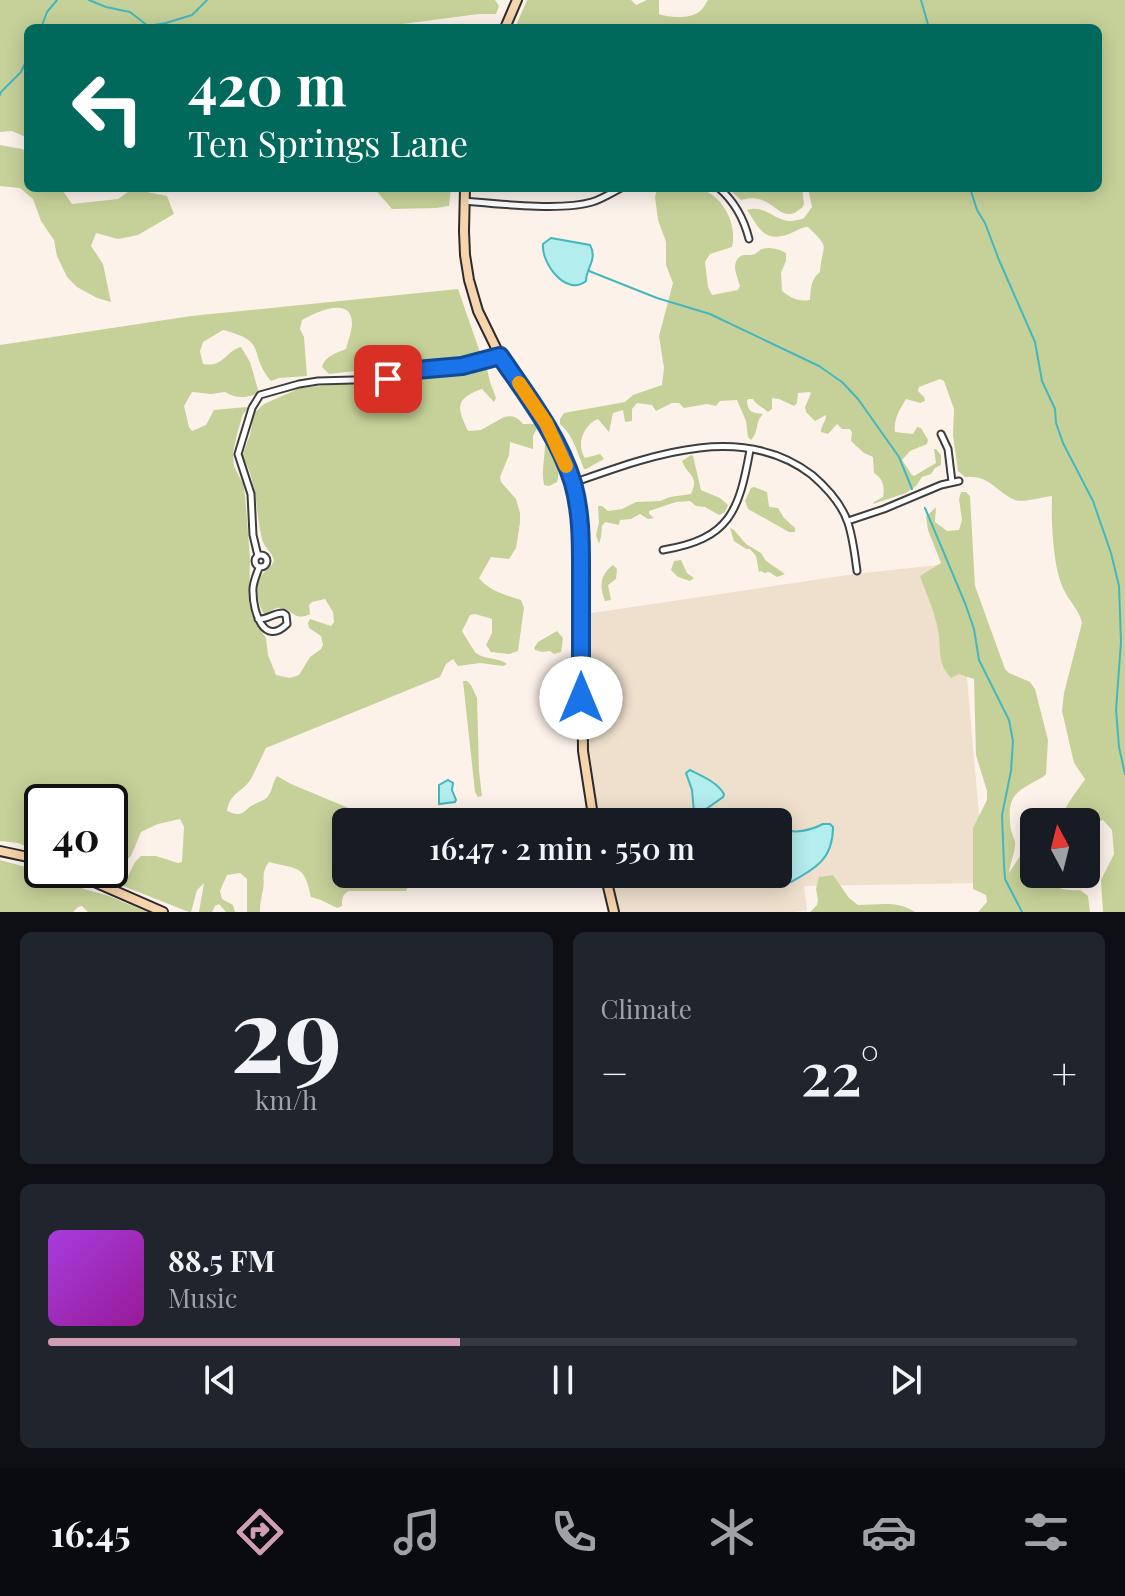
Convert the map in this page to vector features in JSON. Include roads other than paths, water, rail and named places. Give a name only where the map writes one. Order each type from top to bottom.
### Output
[{"type":"street","points":[[507,24],[517,0]]},
{"type":"street","points":[[465,192],[464,243],[469,280],[478,311],[500,356],[546,423],[573,483],[579,511],[583,751],[592,808]]},
{"type":"street","points":[[464,201],[580,205],[614,192]]},
{"type":"street","points":[[722,192],[738,210],[749,239]]},
{"type":"street","points":[[259,568],[255,563],[258,556],[253,535],[251,494],[238,454],[252,408],[260,395],[299,384],[329,380],[388,379],[416,370],[462,366],[500,356]]},
{"type":"street","points":[[848,521],[956,481],[941,434]]},
{"type":"street","points":[[573,483],[682,449],[713,447],[750,450],[786,460],[809,473],[826,488],[848,521],[857,571]]},
{"type":"street","points":[[663,550],[700,541],[725,522],[738,504],[750,450]]},
{"type":"street","points":[[258,556],[264,556],[268,561],[265,567],[259,568]]},
{"type":"street","points":[[258,619],[283,613],[287,624],[280,630],[271,631],[263,627],[258,619],[253,584],[259,568]]},
{"type":"street","points":[[0,851],[24,856]]},
{"type":"street","points":[[108,888],[163,912]]},
{"type":"street","points":[[608,888],[614,912]]},
{"type":"water","points":[[551,238],[590,245],[593,255],[586,281],[571,285],[551,269],[543,252],[543,244]]},
{"type":"water","points":[[690,770],[709,780],[724,794],[723,797],[707,808],[694,808],[686,773]]},
{"type":"water","points":[[448,780],[453,783],[456,800],[439,804],[439,785]]},
{"type":"water","points":[[823,824],[833,827],[830,847],[815,867],[792,881],[792,831],[812,829]]},
{"type":"waterway","points":[[42,24],[57,0]]},
{"type":"waterway","points":[[89,0],[130,12],[145,24]]},
{"type":"waterway","points":[[160,24],[192,15],[207,0]]},
{"type":"waterway","points":[[921,0],[928,24]]},
{"type":"waterway","points":[[0,95],[24,66]]},
{"type":"waterway","points":[[971,192],[1035,342],[1042,381],[1055,409],[1063,443],[1093,501],[1111,553],[1119,586],[1121,642],[1116,710],[1125,774]]},
{"type":"waterway","points":[[589,271],[657,298],[710,314],[819,366],[842,382],[858,399],[899,457],[912,489]]},
{"type":"waterway","points":[[925,508],[965,603],[974,629],[979,660],[1009,720],[1013,741],[1011,771],[1002,815],[1004,865],[1005,879],[1022,912]]}]
